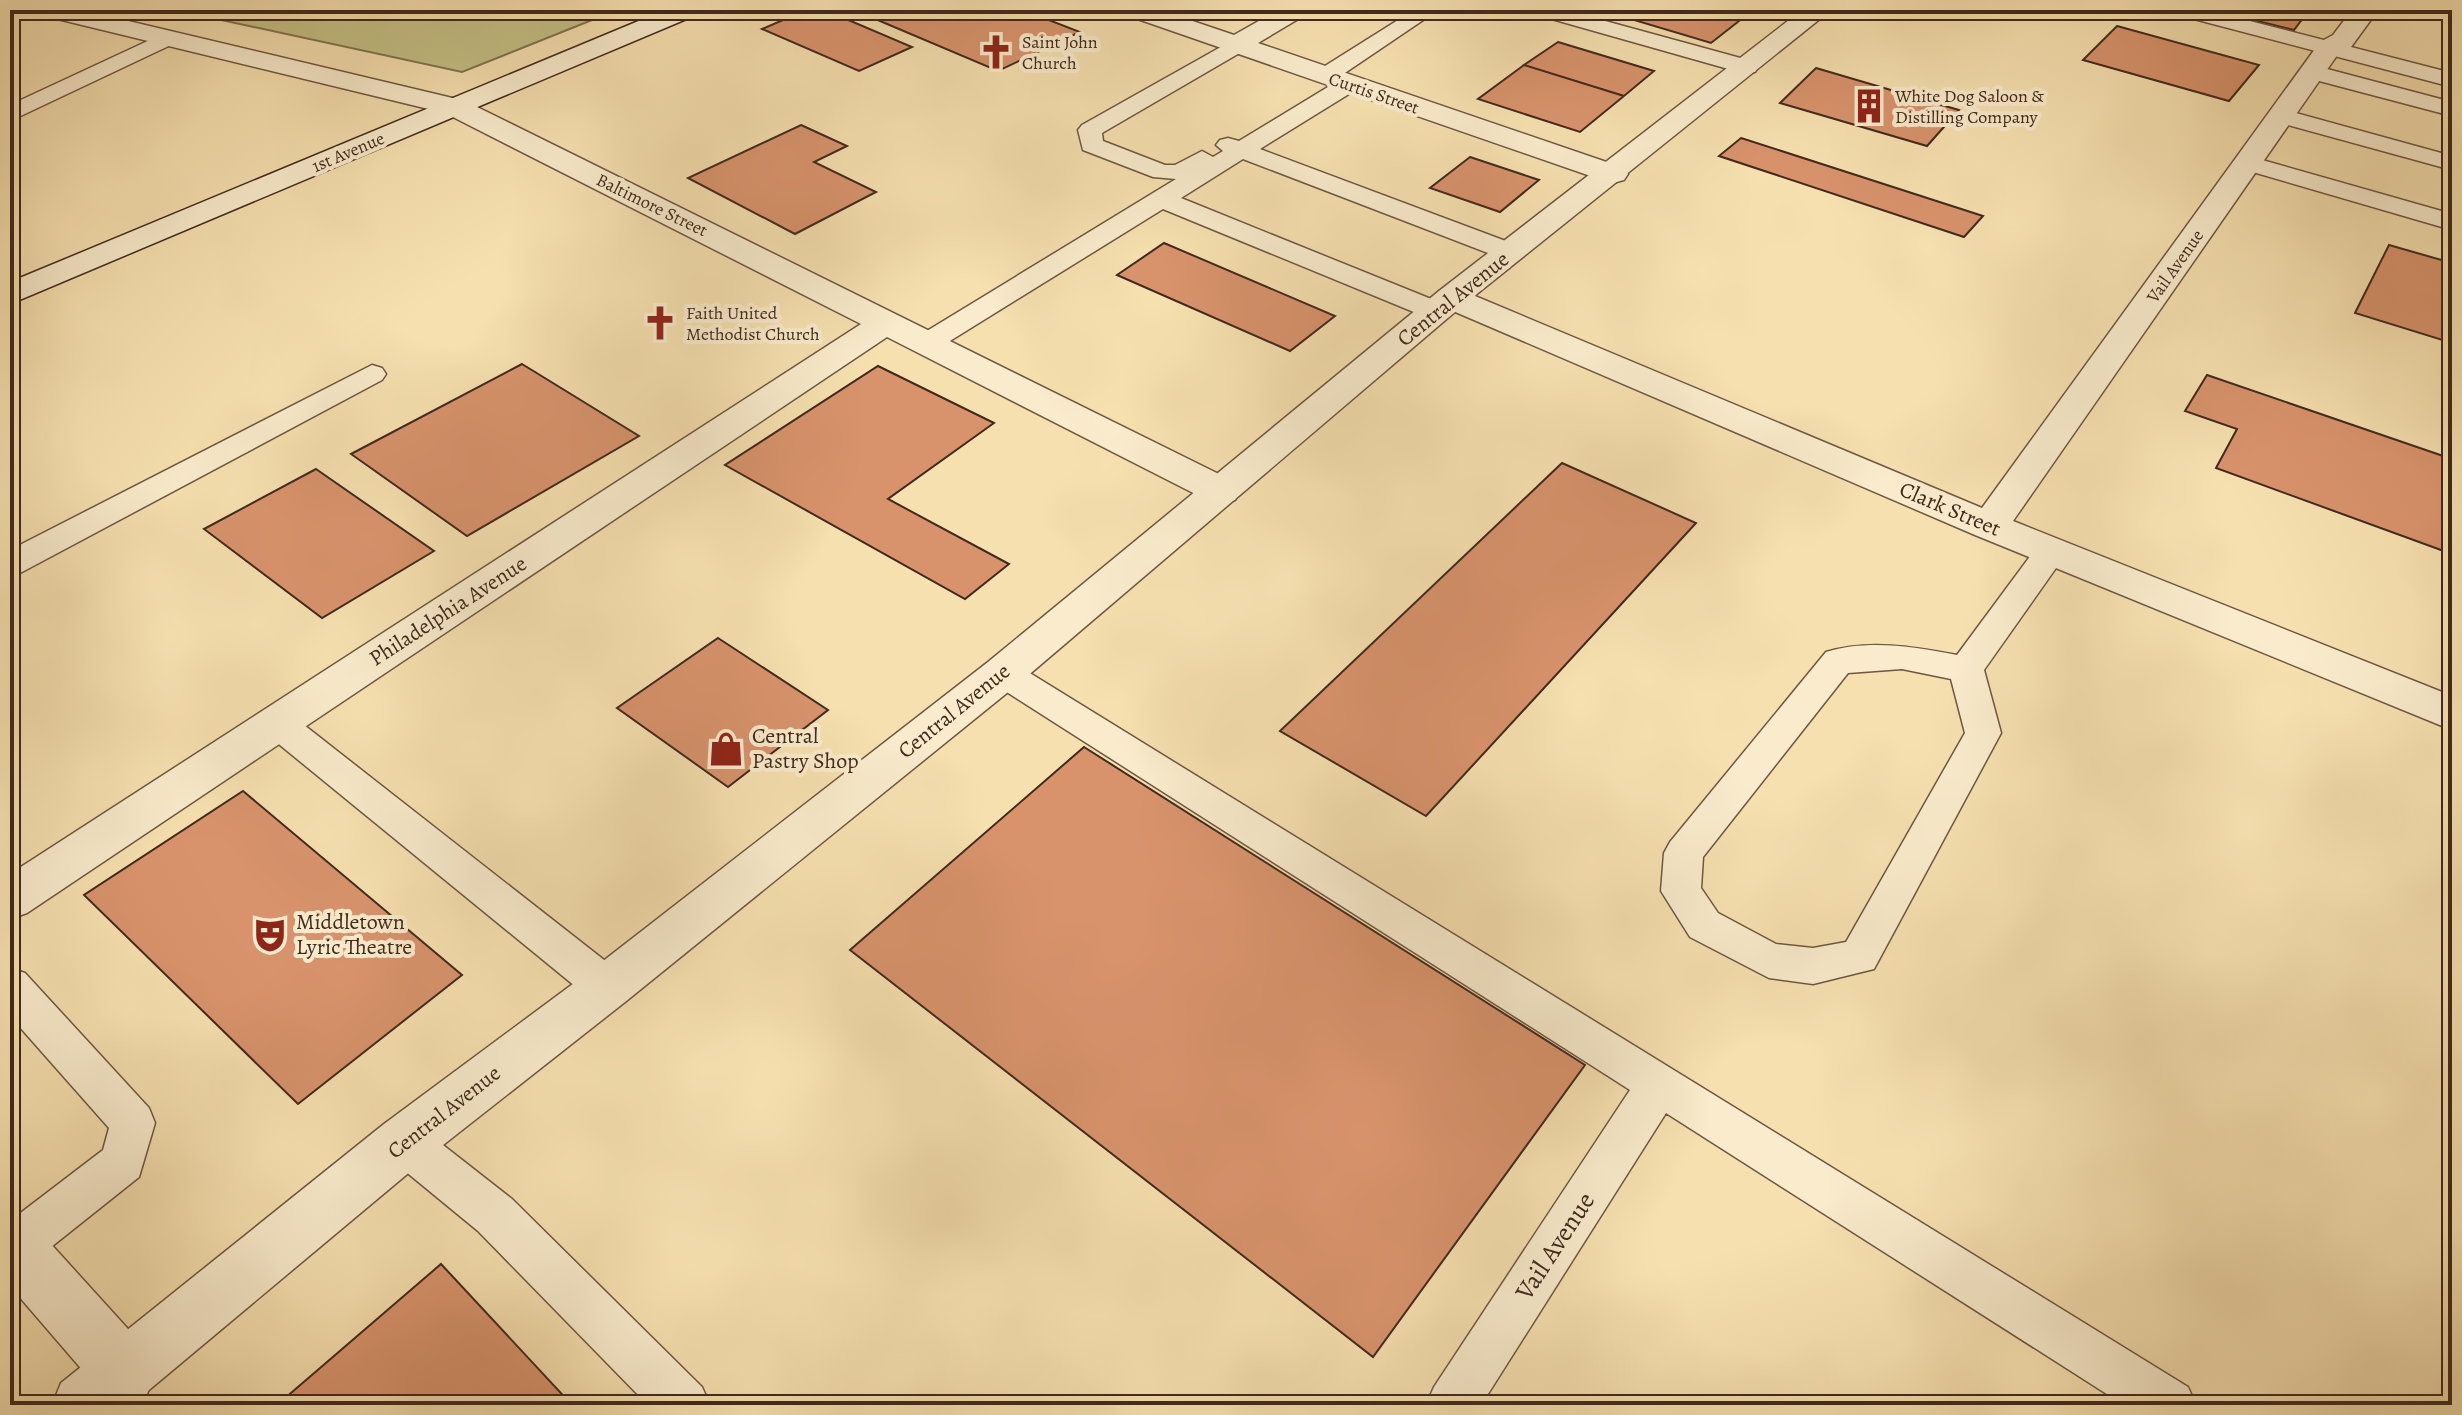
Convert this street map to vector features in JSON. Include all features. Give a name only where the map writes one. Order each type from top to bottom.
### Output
[{"type":"street","name":"Baltimore Street","points":[[50,10],[455,107],[1221,491]]},
{"type":"street","name":"1st Avenue","points":[[10,294],[687,10]]},
{"type":"street","name":"Curtis Street","points":[[1135,10],[1613,174]]},
{"type":"street","points":[[1235,46],[1296,10]]},
{"type":"street","name":"Central Avenue","points":[[104,1388],[404,1142],[607,987],[1003,673],[1444,304],[1818,10]]},
{"type":"street","name":"Vail Avenue","points":[[1989,526],[2321,60],[2342,41],[2365,10]]},
{"type":"street","name":"Clark Street","points":[[1444,304],[2452,714]]},
{"type":"street","name":"Philadelphia Avenue","points":[[10,899],[887,322]]},
{"type":"street","points":[[12,1244],[104,1388]]},
{"type":"lane","points":[[1235,46],[1090,130],[1091,145],[1162,172],[1180,172],[1316,105],[1337,80],[1428,10]]},
{"type":"lane","points":[[1541,10],[1747,67]]},
{"type":"lane","points":[[2182,10],[2452,109]]},
{"type":"lane","points":[[10,114],[167,38]]},
{"type":"lane","points":[[2321,60],[2452,80]]},
{"type":"lane","points":[[2281,116],[2452,163]]},
{"type":"lane","points":[[927,343],[1161,199],[1234,147]]},
{"type":"lane","points":[[1234,147],[1510,252]]},
{"type":"lane","points":[[2248,163],[2452,222]]},
{"type":"lane","points":[[1161,199],[1444,304]]},
{"type":"lane","points":[[10,564],[372,374]]},
{"type":"lane","points":[[1966,669],[2052,551]]},
{"type":"lane","points":[[1902,657],[1966,669],[1983,733],[1859,957],[1813,966],[1769,961],[1704,925],[1681,891],[1684,853],[1838,661],[1902,657]]},
{"type":"lane","points":[[1003,673],[2170,1405]]},
{"type":"lane","points":[[277,723],[607,987]]},
{"type":"lane","points":[[10,986],[133,1123],[123,1162],[12,1244]]},
{"type":"lane","name":"Vail Avenue","points":[[1452,1405],[1658,1086]]},
{"type":"lane","points":[[404,1142],[495,1215],[684,1405]]},
{"type":"shaded area","points":[[175,10],[617,10],[462,72]]},
{"type":"building","points":[[806,10],[825,10],[912,47],[859,71],[762,29]]},
{"type":"building","name":"Saint John Church","points":[[854,10],[1023,10],[1080,32],[998,71]]},
{"type":"building","points":[[1635,10],[1753,10],[1711,43],[1624,17]]},
{"type":"building","points":[[2213,10],[2309,10],[2294,30]]},
{"type":"building","points":[[2117,26],[2259,65],[2229,101],[2083,60]]},
{"type":"building","points":[[1558,42],[1654,71],[1624,96],[1524,65]]},
{"type":"building","points":[[1524,65],[1624,96],[1580,132],[1478,99]]},
{"type":"building","name":"White Dog Saloon & Distilling Company","points":[[1816,68],[1959,110],[1927,146],[1780,103]]},
{"type":"building","points":[[801,125],[847,146],[814,162],[876,192],[795,234],[688,178]]},
{"type":"building","points":[[1741,138],[1983,216],[1964,237],[1719,156]]},
{"type":"building","points":[[1470,157],[1539,180],[1500,212],[1430,188]]},
{"type":"building","points":[[1164,243],[1335,316],[1290,351],[1117,275]]},
{"type":"building","points":[[2389,245],[2452,263],[2452,343],[2355,313]]},
{"type":"building","points":[[522,364],[639,436],[467,536],[351,454]]},
{"type":"building","points":[[878,366],[994,423],[888,499],[1009,564],[965,599],[725,465]]},
{"type":"building","points":[[2207,375],[2452,459],[2452,554],[2216,468],[2237,429],[2185,411]]},
{"type":"building","points":[[1562,463],[1696,523],[1426,816],[1280,731]]},
{"type":"building","points":[[316,469],[434,551],[322,618],[204,529]]},
{"type":"building","name":"Central Pastry Shop","points":[[718,638],[828,710],[728,787],[617,708]]},
{"type":"building","points":[[1084,747],[1585,1065],[1373,1357],[850,950]]},
{"type":"building","name":"Middletown Lyric Theatre","points":[[243,791],[462,975],[298,1104],[84,895]]},
{"type":"building","points":[[441,1264],[572,1405],[277,1405]]},
{"type":"place","name":"Saint John Church","points":[[996,52]]},
{"type":"place","name":"White Dog Saloon & Distilling Company","points":[[1869,106]]},
{"type":"place","name":"Faith United Methodist Church","points":[[660,323]]},
{"type":"place","name":"Central Pastry Shop","points":[[726,749]]},
{"type":"place","name":"Middletown Lyric Theatre","points":[[270,935]]}]
